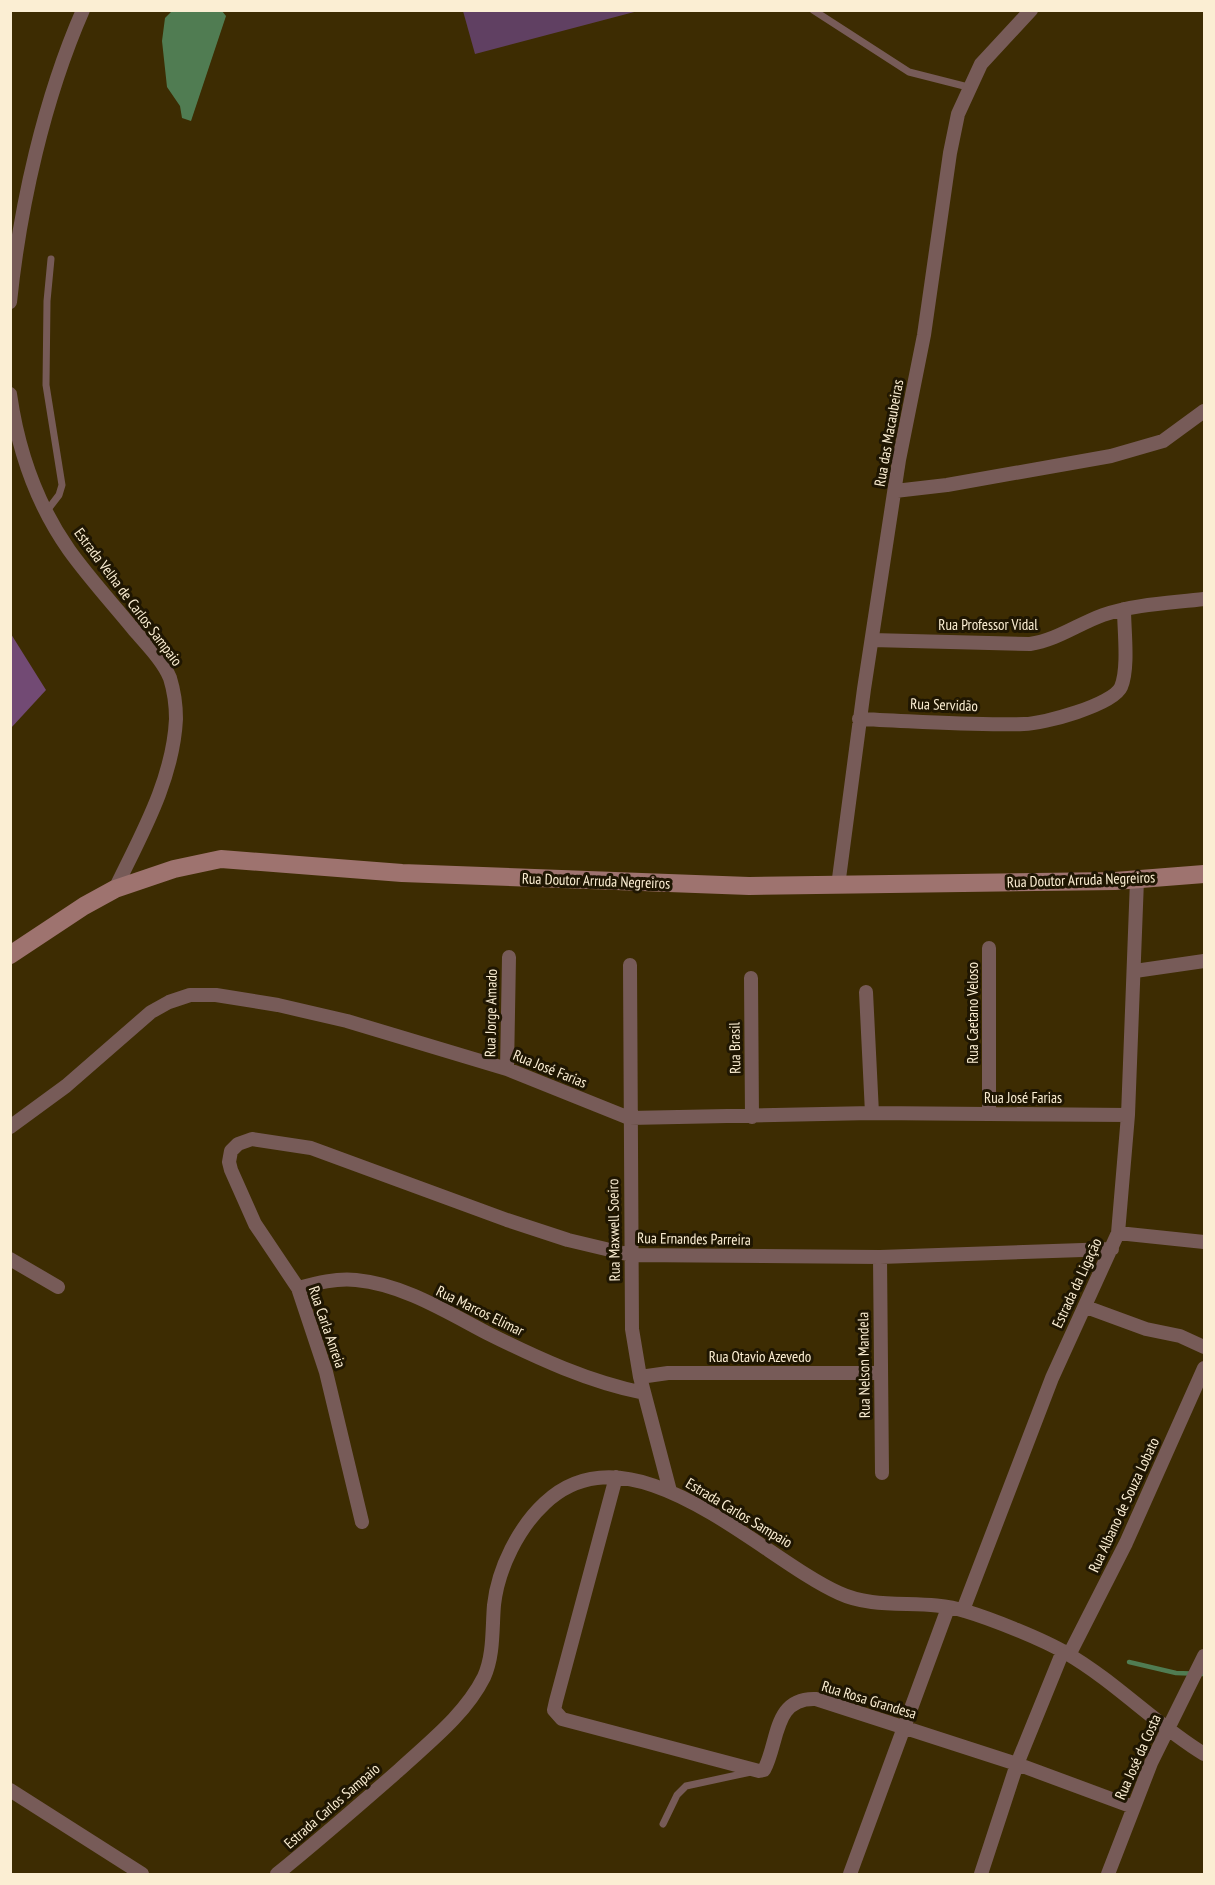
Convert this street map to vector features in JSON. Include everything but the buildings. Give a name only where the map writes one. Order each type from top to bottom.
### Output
[{"type":"street","points":[[10,302],[12,267],[51,104],[72,35],[83,10]]},
{"type":"street","name":"Rua das Macaubeiras","points":[[838,886],[859,719],[895,491],[924,335],[950,153],[958,114],[968,87],[981,64],[1031,10]]},
{"type":"street","name":"Estrada Velha de Carlos Sampaio","points":[[10,394],[15,432],[27,470],[46,512],[68,549],[155,654],[169,677],[174,698],[174,740],[167,770],[155,804],[115,889]]},
{"type":"street","points":[[895,491],[947,485],[1111,456],[1163,441],[1204,411]]},
{"type":"street","name":"Rua Professor Vidal","points":[[872,640],[1030,644],[1054,638],[1104,615],[1124,609],[1204,599]]},
{"type":"street","name":"Rua Servidão","points":[[859,719],[1027,724],[1100,704],[1112,698],[1121,687],[1124,657],[1124,609]]},
{"type":"street","name":"Rua Doutor Arruda Negreiros","points":[[10,955],[84,906],[115,889],[174,869],[221,859],[492,878],[749,886],[1137,880],[1204,874]]},
{"type":"street","name":"Estrada da Ligação","points":[[963,1610],[1052,1378],[1118,1233],[1128,1115],[1137,880]]},
{"type":"street","name":"Rua Caetano Veloso","points":[[989,948],[989,1114]]},
{"type":"street","name":"Rua Jorge Amado","points":[[507,1069],[509,957]]},
{"type":"street","points":[[1135,971],[1204,961]]},
{"type":"street","name":"Rua Maxwell Soeiro","points":[[630,965],[632,1329],[640,1377],[670,1491]]},
{"type":"street","name":"Rua Brasil","points":[[750,978],[752,1117]]},
{"type":"street","points":[[867,992],[872,1113]]},
{"type":"street","name":"Rua José Farias","points":[[10,1127],[66,1086],[151,1012],[169,1002],[190,995],[216,995],[278,1005],[347,1021],[507,1069],[630,1118],[872,1113],[1128,1115]]},
{"type":"street","name":"Rua Ernandes Parreira","points":[[229,1155],[238,1144],[252,1139],[311,1148],[507,1220],[568,1240],[631,1255],[880,1257],[1112,1250]]},
{"type":"street","name":"Rua Carla Anreia","points":[[229,1155],[231,1170],[250,1214],[298,1288],[326,1372],[362,1522]]},
{"type":"street","points":[[1118,1233],[1204,1242]]},
{"type":"street","name":"Rua Nelson Mandela","points":[[880,1257],[882,1473]]},
{"type":"street","points":[[10,1259],[58,1287]]},
{"type":"street","name":"Rua Marcos Elimar","points":[[298,1288],[322,1281],[343,1279],[375,1283],[416,1298],[591,1380],[644,1393]]},
{"type":"street","points":[[1086,1307],[1136,1326],[1180,1336],[1204,1347]]},
{"type":"street","name":"Rua Albano de Souza Lobato","points":[[981,1875],[1017,1764],[1066,1653],[1126,1543],[1204,1368]]},
{"type":"street","name":"Rua Otavio Azevedo","points":[[640,1377],[681,1373],[880,1373]]},
{"type":"street","points":[[616,1477],[554,1710],[562,1719],[759,1771]]},
{"type":"street","name":"Estrada Carlos Sampaio","points":[[277,1875],[349,1814],[458,1714],[479,1685],[489,1661],[495,1600],[504,1564],[526,1527],[546,1502],[566,1489],[588,1480],[616,1477],[670,1491],[846,1596],[963,1610],[1066,1653],[1204,1754]]},
{"type":"street","points":[[850,1875],[948,1608]]},
{"type":"street","name":"Rua José da Costa","points":[[1108,1875],[1133,1807],[1168,1727],[1204,1656]]},
{"type":"street","name":"Rua Rosa Grandesa","points":[[759,1771],[766,1765],[784,1714],[790,1706],[805,1699],[829,1702],[1017,1764],[1133,1807]]},
{"type":"street","points":[[10,1790],[142,1875]]},
{"type":"lane","points":[[813,10],[909,72],[968,87]]},
{"type":"lane","points":[[46,512],[59,495],[62,485],[46,385],[46,321],[51,259]]},
{"type":"lane","points":[[663,1824],[677,1795],[686,1786],[759,1771]]},
{"type":"shaded area","points":[[173,10],[222,11],[226,16],[191,121],[182,118],[180,106],[167,87],[162,41],[165,18]]},
{"type":"shaded area","points":[[463,10],[638,11],[475,54]]},
{"type":"shaded area","points":[[11,634],[46,690],[10,728]]},
{"type":"waterway","points":[[1129,1662],[1176,1673],[1204,1674]]}]
